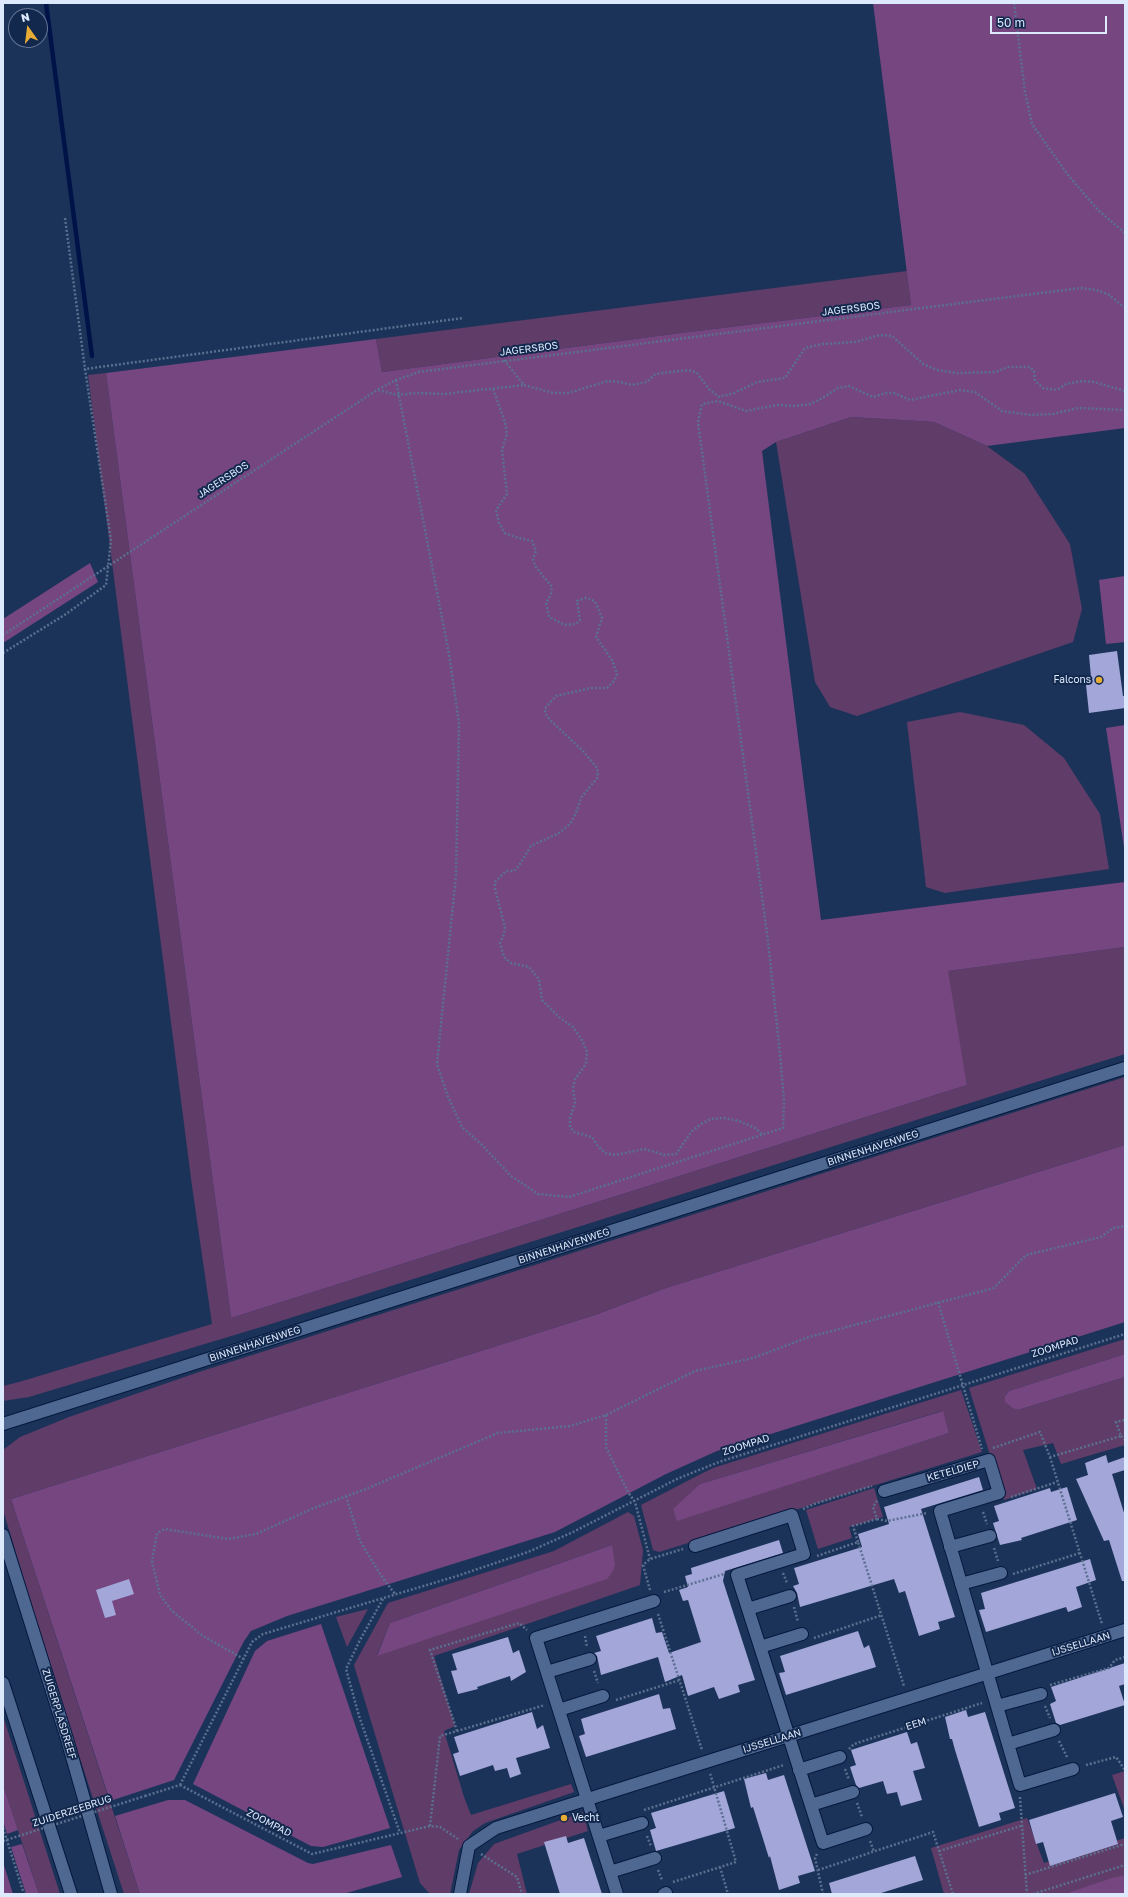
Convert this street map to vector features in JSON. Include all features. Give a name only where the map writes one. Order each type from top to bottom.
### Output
[{"type":"street","name":"BINNENHAVENWEG","points":[[3,1424],[1125,1068]]},
{"type":"street","name":"KETELDIEP","points":[[884,1491],[989,1460],[999,1493]]},
{"type":"street","points":[[999,1493],[940,1511],[1020,1785],[1073,1769]]},
{"type":"street","points":[[695,1546],[792,1515],[804,1554],[737,1575],[823,1843],[866,1829]]},
{"type":"street","name":"ZUIGERPLASDREEF","points":[[3,1535],[67,1739],[111,1894]]},
{"type":"street","points":[[950,1547],[990,1536]]},
{"type":"street","points":[[961,1584],[1001,1573]]},
{"type":"street","points":[[748,1609],[790,1596]]},
{"type":"street","points":[[617,1894],[536,1638],[582,1624],[653,1598]]},
{"type":"street","name":"IJSSELLAAN","points":[[469,1846],[496,1828],[1125,1630]]},
{"type":"street","points":[[760,1647],[802,1634]]},
{"type":"street","points":[[547,1672],[590,1659]]},
{"type":"street","points":[[3,1683],[71,1894]]},
{"type":"street","points":[[996,1703],[1041,1694]]},
{"type":"street","points":[[558,1706],[603,1696]]},
{"type":"street","points":[[1008,1744],[1054,1730]]},
{"type":"street","points":[[798,1766],[840,1757]]},
{"type":"street","points":[[811,1805],[853,1792]]},
{"type":"street","points":[[599,1836],[642,1822]]},
{"type":"street","points":[[460,1894],[469,1846]]},
{"type":"street","points":[[610,1872],[655,1858]]},
{"type":"path","points":[[1014,3],[1025,92],[1032,124],[1068,174],[1098,210],[1125,233]]},
{"type":"path","points":[[3,653],[66,614],[106,585],[111,540],[85,369],[65,218]]},
{"type":"path","name":"JAGERSBOS","points":[[3,635],[377,390],[396,380],[419,372],[1080,288],[1096,290],[1108,294],[1125,308]]},
{"type":"path","points":[[85,369],[120,363],[463,318]]},
{"type":"path","points":[[719,397],[734,393],[757,382],[785,378],[805,348],[822,344],[855,342],[880,335],[892,336],[923,364],[937,370],[957,373],[996,372],[1008,367],[1030,367],[1034,371],[1035,381],[1043,388],[1057,390],[1066,384],[1083,381],[1094,382],[1125,391]]},
{"type":"path","points":[[504,360],[524,385]]},
{"type":"path","points":[[377,390],[397,395],[417,393],[444,394],[524,385],[553,393],[568,392],[608,381],[632,385],[647,382],[662,372],[689,370],[697,373],[709,389],[719,397]]},
{"type":"path","points":[[396,380],[397,395],[449,654],[459,723],[456,875],[437,1064],[448,1097],[462,1127],[482,1145],[511,1176],[538,1194],[569,1197],[782,1128],[784,1101],[768,941],[698,422],[702,404],[718,401],[746,411],[777,405],[795,406],[810,404],[838,388],[849,386],[873,397],[886,393],[894,393],[910,400],[960,390],[975,392],[1002,411],[1031,415],[1053,414],[1078,408],[1125,410]]},
{"type":"path","points":[[493,389],[505,422],[507,434],[502,450],[507,494],[496,510],[499,522],[505,533],[532,541],[536,551],[533,559],[535,566],[552,586],[551,594],[546,603],[549,617],[565,626],[576,624],[580,620],[577,602],[586,598],[596,601],[602,618],[596,637],[612,660],[617,674],[614,681],[607,688],[591,688],[556,696],[546,707],[545,713],[550,720],[584,751],[597,768],[598,777],[580,798],[576,814],[570,824],[559,833],[532,846],[518,867],[514,871],[506,872],[496,882],[495,889],[505,926],[500,943],[504,957],[511,963],[529,967],[539,979],[542,1000],[559,1017],[573,1027],[582,1040],[587,1052],[586,1064],[575,1079],[573,1088],[575,1103],[570,1118],[570,1127],[574,1132],[592,1136],[597,1145],[605,1153],[616,1155],[644,1149],[665,1155],[676,1154],[692,1131],[711,1119],[724,1118],[739,1121],[755,1128],[763,1135]]},
{"type":"path","points":[[718,401],[719,397]]},
{"type":"path","points":[[244,1659],[203,1636],[172,1611],[160,1595],[152,1561],[157,1532],[165,1529],[228,1539],[256,1534],[498,1433],[570,1426],[606,1414],[695,1371],[753,1358],[809,1337],[994,1288],[1026,1255],[1101,1237],[1113,1228],[1125,1226]]},
{"type":"path","points":[[938,1302],[964,1384],[986,1462]]},
{"type":"path","name":"ZOOMPAD","points":[[430,1826],[312,1854],[180,1785],[252,1642],[263,1634],[383,1599],[528,1552],[635,1502],[677,1479],[719,1462],[1125,1334]]},
{"type":"path","points":[[606,1414],[606,1447],[628,1492],[635,1502],[650,1559]]},
{"type":"path","points":[[1121,1436],[1125,1440]]},
{"type":"path","points":[[1050,1457],[1105,1636]]},
{"type":"path","points":[[999,1493],[1011,1497],[1058,1482]]},
{"type":"path","points":[[877,1519],[873,1507],[884,1491]]},
{"type":"path","points":[[346,1496],[360,1541],[380,1574],[395,1594]]},
{"type":"path","points":[[980,1499],[1001,1573],[1011,1575],[1080,1553]]},
{"type":"path","points":[[908,1698],[852,1526],[877,1519],[887,1521],[940,1511]]},
{"type":"path","points":[[804,1554],[816,1556],[858,1542]]},
{"type":"path","points":[[695,1546],[650,1559],[643,1565],[653,1598],[726,1573],[737,1575]]},
{"type":"path","points":[[780,1561],[802,1634],[810,1640],[882,1615]]},
{"type":"path","points":[[383,1599],[346,1669],[359,1716],[400,1833]]},
{"type":"path","points":[[457,1731],[430,1650],[518,1623],[536,1638]]},
{"type":"path","points":[[582,1624],[590,1659],[603,1696],[609,1702],[680,1680]]},
{"type":"path","points":[[1125,1657],[1115,1660],[1109,1668],[1045,1687],[1041,1694],[1054,1730],[1073,1769],[1116,1756],[1125,1770]]},
{"type":"path","name":"EEM","points":[[840,1757],[854,1744],[996,1703]]},
{"type":"path","points":[[522,1894],[517,1877],[440,1827],[430,1826],[440,1736],[558,1706]]},
{"type":"path","points":[[840,1757],[874,1852]]},
{"type":"path","points":[[665,1894],[655,1858],[642,1822],[644,1810],[714,1786],[798,1766]]},
{"type":"path","name":"ZUIDERZEEBRUG","points":[[3,1841],[180,1785]]},
{"type":"path","points":[[1020,1785],[1021,1826],[1027,1894]]},
{"type":"path","points":[[939,1851],[1021,1826]]},
{"type":"path","points":[[3,1828],[24,1894]]},
{"type":"path","points":[[818,1870],[933,1832],[953,1894]]},
{"type":"path","points":[[823,1843],[815,1858],[823,1894]]},
{"type":"path","points":[[1025,1875],[1125,1844]]},
{"type":"path","points":[[1033,1894],[1125,1865]]},
{"type":"path","points":[[720,1867],[728,1894]]},
{"type":"shaded area","points":[[873,3],[1125,3],[1125,428],[987,446],[934,422],[851,417],[776,442],[762,451],[821,920],[1125,882],[1125,947],[948,971],[967,1085],[231,1318],[106,373],[376,339],[382,372],[911,305]]},
{"type":"shaded area","points":[[907,271],[911,305],[382,372],[376,339]]},
{"type":"shaded area","points":[[106,373],[231,1318],[967,1085],[947,971],[1125,947],[1125,1054],[271,1324],[29,1397],[3,1401],[3,1386],[212,1324],[192,1186],[88,375]]},
{"type":"shaded area","points":[[851,417],[934,422],[987,446],[1025,474],[1070,544],[1082,609],[1073,642],[857,716],[830,707],[815,682],[776,442]]},
{"type":"shaded area","points":[[90,563],[98,582],[3,643],[3,619]]},
{"type":"shaded area","points":[[1125,576],[1125,642],[1106,644],[1099,580]]},
{"type":"shaded area","points":[[960,712],[1024,725],[1064,758],[1100,814],[1109,869],[945,893],[926,887],[907,722]]},
{"type":"shaded area","points":[[1125,725],[1125,854],[1106,728]]},
{"type":"shaded area","points":[[1125,1077],[1125,1145],[666,1288],[595,1315],[11,1499],[140,1894],[124,1894],[52,1672],[3,1510],[3,1450],[20,1437],[69,1417],[199,1372]]},
{"type":"shaded area","points":[[1125,1145],[1125,1322],[717,1451],[666,1474],[555,1532],[287,1616],[251,1631],[244,1641],[174,1780],[110,1801],[11,1499],[595,1315],[666,1288]]},
{"type":"shaded area","points":[[1125,1339],[1125,1354],[1009,1391],[1005,1396],[1005,1402],[1012,1408],[1018,1410],[1125,1377],[1125,1445],[1061,1464],[1053,1443],[1023,1450],[1037,1489],[1004,1500],[969,1388]]},
{"type":"shaded area","points":[[1125,1354],[1125,1377],[1018,1410],[1012,1408],[1005,1402],[1005,1396],[1009,1391]]},
{"type":"shaded area","points":[[961,1390],[982,1452],[659,1552],[653,1550],[641,1505],[713,1468]],"holes":[[[942,1411],[949,1433],[677,1520],[700,1484]]]},
{"type":"shaded area","points":[[943,1411],[949,1433],[677,1521],[673,1509],[700,1484]]},
{"type":"shaded area","points":[[874,1488],[883,1517],[849,1527],[852,1538],[818,1549],[806,1510]]},
{"type":"shaded area","points":[[628,1512],[634,1516],[643,1550],[640,1585],[434,1656],[455,1726],[444,1731],[471,1815],[571,1784],[574,1792],[485,1823],[473,1831],[459,1850],[450,1894],[430,1894],[420,1883],[354,1665],[388,1603],[554,1551]],"holes":[[[612,1545],[606,1579],[377,1655],[390,1623]]]},
{"type":"shaded area","points":[[612,1545],[615,1565],[613,1571],[607,1579],[377,1656],[390,1623]]},
{"type":"shaded area","points":[[368,1609],[347,1647],[336,1617]]},
{"type":"shaded area","points":[[321,1624],[390,1828],[323,1847],[311,1846],[193,1784],[255,1651],[267,1641]]},
{"type":"shaded area","points":[[3,1716],[60,1894],[39,1894],[3,1785]]},
{"type":"shaded area","points":[[1125,1771],[1125,1811],[1112,1775]]},
{"type":"shaded area","points":[[3,1785],[18,1830],[7,1834],[3,1821]]},
{"type":"shaded area","points":[[168,1800],[185,1800],[308,1863],[313,1864],[391,1845],[402,1877],[343,1894],[140,1894],[115,1816]]},
{"type":"shaded area","points":[[583,1812],[588,1831],[517,1854],[527,1894],[469,1894],[478,1863],[494,1844]]},
{"type":"shaded area","points":[[1027,1818],[1044,1863],[1125,1838],[1125,1875],[1064,1894],[944,1894],[931,1848]]},
{"type":"shaded area","points":[[22,1844],[39,1894],[26,1894],[11,1847]]},
{"type":"shaded area","points":[[3,1862],[13,1894],[3,1894]]},
{"type":"shaded area","points":[[1125,1875],[1125,1894],[1064,1894],[1112,1878]]},
{"type":"building","name":"Falcons","points":[[1117,651],[1123,696],[1125,696],[1125,708],[1089,713],[1086,685],[1091,677],[1089,655]]},
{"type":"building","points":[[1106,1455],[1108,1463],[1125,1457],[1125,1470],[1112,1474],[1125,1516],[1125,1581],[1122,1581],[1109,1540],[1104,1541],[1076,1479],[1088,1475],[1085,1463]]},
{"type":"building","points":[[979,1477],[983,1490],[921,1509],[955,1617],[938,1622],[940,1629],[919,1636],[905,1591],[899,1593],[894,1579],[800,1607],[797,1593],[793,1586],[799,1584],[794,1568],[862,1547],[858,1534],[889,1524],[884,1507]]},
{"type":"building","points":[[1067,1487],[1077,1520],[1021,1538],[1022,1540],[1000,1545],[993,1523],[999,1521],[994,1506],[1050,1488],[1051,1492]]},
{"type":"building","points":[[779,1540],[783,1553],[725,1571],[723,1581],[755,1680],[738,1685],[740,1692],[719,1699],[714,1687],[688,1696],[682,1675],[665,1682],[658,1657],[601,1675],[597,1656],[594,1653],[601,1651],[596,1636],[652,1618],[656,1633],[662,1632],[669,1653],[701,1642],[688,1600],[683,1601],[679,1590],[688,1587],[685,1576],[692,1574],[691,1568]]},
{"type":"building","points":[[1090,1559],[1096,1580],[1076,1587],[1082,1607],[1068,1612],[1066,1607],[986,1632],[979,1610],[985,1609],[981,1593]]},
{"type":"building","points":[[129,1579],[134,1594],[112,1601],[116,1615],[105,1618],[96,1590]]},
{"type":"building","points":[[858,1631],[864,1648],[869,1645],[876,1667],[786,1695],[779,1673],[785,1672],[780,1656]]},
{"type":"building","points":[[508,1637],[513,1653],[519,1650],[526,1672],[511,1681],[510,1676],[477,1687],[478,1689],[458,1694],[451,1671],[457,1670],[452,1654]]},
{"type":"building","points":[[1125,1663],[1125,1684],[1119,1686],[1125,1705],[1060,1725],[1056,1723],[1050,1704],[1056,1701],[1051,1687]]},
{"type":"building","points":[[659,1694],[663,1709],[670,1708],[676,1729],[586,1757],[579,1736],[585,1734],[581,1719]]},
{"type":"building","points":[[966,1710],[968,1717],[985,1712],[1015,1808],[999,1813],[1001,1820],[979,1827],[952,1739],[950,1739],[945,1717]]},
{"type":"building","points":[[532,1712],[537,1729],[543,1725],[550,1748],[516,1758],[521,1774],[510,1778],[507,1768],[495,1771],[493,1765],[460,1776],[453,1754],[459,1752],[454,1737]]},
{"type":"building","points":[[907,1732],[911,1744],[917,1742],[925,1768],[913,1771],[922,1800],[901,1806],[897,1792],[887,1794],[883,1781],[859,1788],[856,1785],[850,1767],[856,1765],[851,1750]]},
{"type":"building","points":[[766,1773],[768,1780],[784,1775],[815,1871],[798,1876],[800,1883],[779,1890],[770,1856],[769,1858],[753,1807],[751,1808],[744,1779]]},
{"type":"building","points":[[724,1791],[735,1828],[656,1851],[650,1830],[656,1828],[651,1813]]},
{"type":"building","points":[[1115,1793],[1123,1817],[1111,1821],[1118,1844],[1050,1866],[1043,1842],[1036,1844],[1029,1820]]},
{"type":"building","points":[[566,1836],[568,1843],[584,1838],[602,1894],[560,1894],[544,1842]]},
{"type":"building","points":[[915,1856],[923,1880],[878,1894],[832,1894],[829,1883]]},
{"type":"waterway","points":[[46,3],[92,356]]},
{"type":"place","name":"Falcons","points":[[1099,680]]},
{"type":"place","name":"Vecht","points":[[564,1818]]}]
